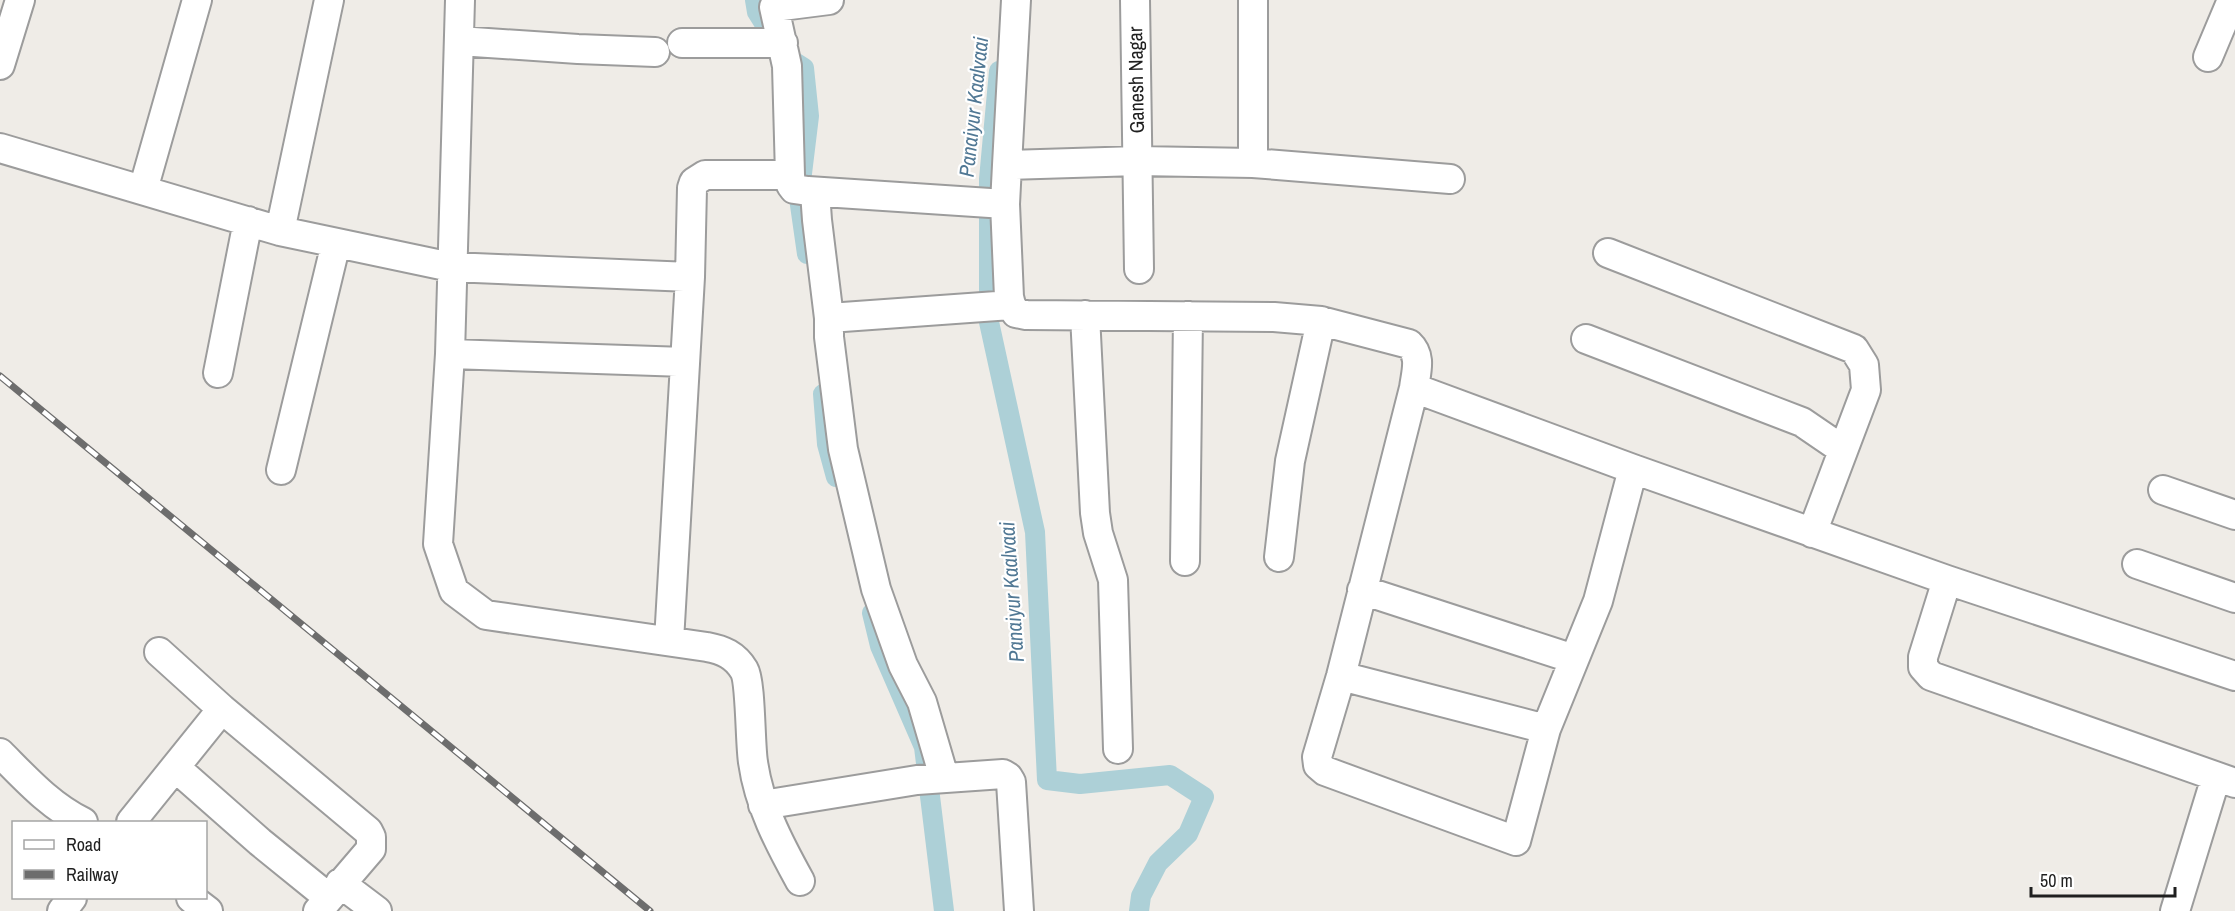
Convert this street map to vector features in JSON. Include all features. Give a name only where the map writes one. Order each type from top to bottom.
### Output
[{"type":"street","points":[[0,65],[20,0]]},
{"type":"street","points":[[142,190],[198,0]]},
{"type":"street","points":[[280,231],[329,0]]},
{"type":"street","points":[[460,0],[450,354],[438,544],[454,591],[486,615],[724,650],[735,658],[746,672],[753,763],[763,805],[772,830],[800,881]]},
{"type":"street","points":[[829,0],[773,4],[785,53],[802,187],[817,220],[843,449],[876,589],[903,665],[922,702],[934,778]]},
{"type":"street","points":[[1005,306],[992,204],[1006,165],[1016,0]]},
{"type":"street","name":"Ganesh Nagar","points":[[1136,0],[1139,269]]},
{"type":"street","points":[[1253,0],[1253,163]]},
{"type":"street","points":[[2208,57],[2232,0]]},
{"type":"street","points":[[459,41],[655,52]]},
{"type":"street","points":[[682,43],[785,53]]},
{"type":"street","points":[[0,148],[280,231],[451,267],[690,277]]},
{"type":"street","points":[[1006,165],[1137,161],[1253,163],[1450,179]]},
{"type":"street","points":[[669,641],[694,182],[705,175],[802,187],[992,204]]},
{"type":"street","points":[[218,373],[248,221]]},
{"type":"street","points":[[281,470],[336,243]]},
{"type":"street","points":[[1608,253],[1854,349],[1864,365],[1866,390],[1812,532]]},
{"type":"street","points":[[829,318],[1005,306],[1016,313],[1026,315],[1275,317],[1321,321],[1409,344],[1415,350],[1418,362],[1414,388],[1341,676],[1317,757],[1318,765],[1325,771],[1516,841],[1546,729],[1598,601],[1633,469]]},
{"type":"street","points":[[1084,315],[1095,513],[1098,533],[1113,580],[1118,749]]},
{"type":"street","points":[[1185,561],[1188,316]]},
{"type":"street","points":[[1279,557],[1290,460],[1321,321]]},
{"type":"street","points":[[1586,339],[1802,422],[1843,450]]},
{"type":"street","points":[[450,354],[685,362]]},
{"type":"street","points":[[1414,388],[1633,469],[1947,580],[2235,675]]},
{"type":"street","points":[[2163,490],[2235,514]]},
{"type":"street","points":[[2137,564],[2235,598]]},
{"type":"street","points":[[1947,580],[1923,657],[1923,667],[1931,676],[2225,780],[2175,911]]},
{"type":"street","points":[[1362,590],[1574,659]]},
{"type":"street","points":[[159,652],[222,709],[368,831],[371,837],[371,849],[329,898]]},
{"type":"street","points":[[1341,676],[1546,729]]},
{"type":"street","points":[[132,821],[222,709]]},
{"type":"street","points":[[0,753],[45,798],[65,814],[81,821]]},
{"type":"street","points":[[176,768],[260,842],[329,898],[377,911]]},
{"type":"street","points":[[763,805],[934,778],[1003,774],[1011,782],[1019,911]]},
{"type":"street","points":[[193,899],[208,911]]},
{"type":"waterway","points":[[755,0],[757,12],[767,28]]},
{"type":"waterway","points":[[782,54],[804,68],[809,116],[799,198],[807,254]]},
{"type":"waterway","name":"Panaiyur Kaalvaai","points":[[999,71],[989,179],[989,322],[1035,532],[1047,780],[1080,784],[1170,775],[1204,797],[1188,834],[1158,863],[1141,896],[1139,911]]},
{"type":"waterway","points":[[823,394],[827,444],[836,477]]},
{"type":"waterway","points":[[872,613],[880,646],[924,747],[944,911]]},
{"type":"railway","points":[[0,376],[650,911]]}]
